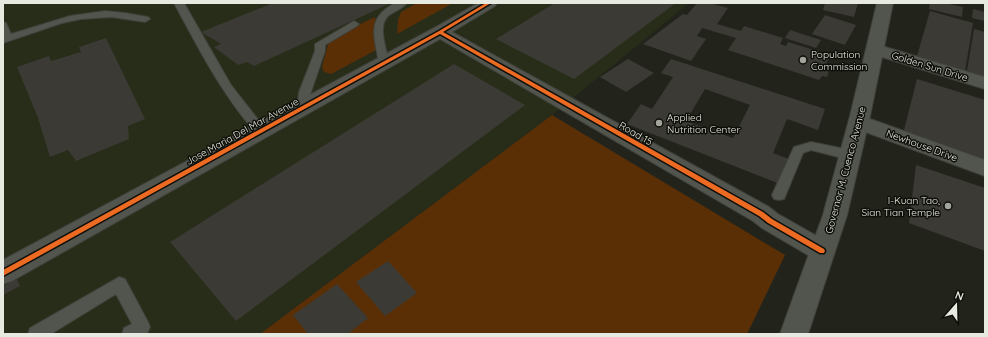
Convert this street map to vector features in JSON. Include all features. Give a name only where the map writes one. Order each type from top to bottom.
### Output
[{"type":"street","name":"Jose Maria Del Mar Avenue","points":[[3,273],[440,32],[489,3]]},
{"type":"street","name":"Governor M. Cuenco Avenue","points":[[794,334],[835,215],[885,3]]},
{"type":"street","name":"Road 15","points":[[440,32],[822,250]]},
{"type":"street","name":"Golden Sun Drive","points":[[875,49],[985,83]]},
{"type":"street","name":"Newhouse Drive","points":[[858,122],[985,168]]},
{"type":"lane","points":[[178,3],[227,88],[251,121],[261,131]]},
{"type":"lane","points":[[384,62],[378,24],[381,16],[388,10],[402,3]]},
{"type":"lane","points":[[3,24],[6,39],[71,18],[112,14],[145,18]]},
{"type":"lane","points":[[303,108],[305,92],[320,51],[320,44],[354,24]]},
{"type":"lane","points":[[779,196],[798,150],[811,146],[850,155]]},
{"type":"lane","points":[[36,334],[119,284],[142,327],[130,334]]},
{"type":"shaded area","points":[[3,3],[689,3],[552,115],[260,334],[3,334]]},
{"type":"shaded area","points":[[417,3],[453,3],[397,34],[398,20],[401,12]]},
{"type":"shaded area","points":[[375,17],[378,49],[331,74],[324,72],[322,67],[329,41],[333,37]]},
{"type":"shaded area","points":[[552,115],[785,255],[747,334],[260,334]]},
{"type":"building","points":[[273,3],[391,3],[254,66],[247,62],[238,65],[214,47],[221,44],[201,32]]},
{"type":"building","points":[[555,3],[676,3],[574,79],[496,39]]},
{"type":"building","points":[[697,3],[709,3],[728,8],[717,24],[741,31],[744,26],[783,38],[780,44],[786,46],[788,42],[830,55],[825,67],[830,68],[827,77],[822,76],[819,80],[728,50],[736,38],[702,28],[697,36],[706,39],[691,61],[643,44],[683,14],[687,15]]},
{"type":"building","points":[[825,3],[858,3],[854,17],[823,10]]},
{"type":"building","points":[[930,3],[944,3],[963,7],[962,17],[929,9]]},
{"type":"building","points":[[973,9],[985,12],[985,21],[972,18]]},
{"type":"building","points":[[930,11],[973,23],[965,71],[917,56]]},
{"type":"building","points":[[825,15],[856,25],[845,45],[812,34]]},
{"type":"building","points":[[974,29],[985,32],[985,77],[967,71]]},
{"type":"building","points":[[790,30],[821,40],[816,48],[785,38]]},
{"type":"building","points":[[106,38],[145,119],[128,126],[129,139],[76,161],[68,150],[50,157],[38,118],[17,67],[49,56],[51,61],[81,52],[79,47]]},
{"type":"building","points":[[628,59],[654,73],[626,92],[600,77]]},
{"type":"building","name":"Applied Nutrition Center","points":[[671,59],[825,109],[818,130],[787,119],[773,153],[789,159],[780,184],[627,124],[641,104],[652,109],[673,77],[661,73]],"holes":[[[705,89],[750,105],[733,138],[686,121]]]},
{"type":"building","points":[[454,64],[525,105],[236,321],[170,242]]},
{"type":"building","points":[[917,79],[985,100],[985,164],[903,134]]},
{"type":"building","name":"I-Kuan Tao, Sian Tian Temple","points":[[916,165],[985,188],[985,251],[909,223]]},
{"type":"building","points":[[388,261],[417,293],[385,316],[356,282]]},
{"type":"building","points":[[17,279],[20,286],[3,295],[3,286]]},
{"type":"building","points":[[337,284],[368,318],[348,334],[308,334],[293,315]]},
{"type":"cycle path","points":[[3,273],[440,32],[489,3]]},
{"type":"cycle path","points":[[440,32],[761,214],[770,221],[822,251]]},
{"type":"place","name":"Population Commission","points":[[803,60]]},
{"type":"place","name":"Applied Nutrition Center","points":[[659,123]]},
{"type":"place","name":"I-Kuan Tao, Sian Tian Temple","points":[[948,206]]}]
